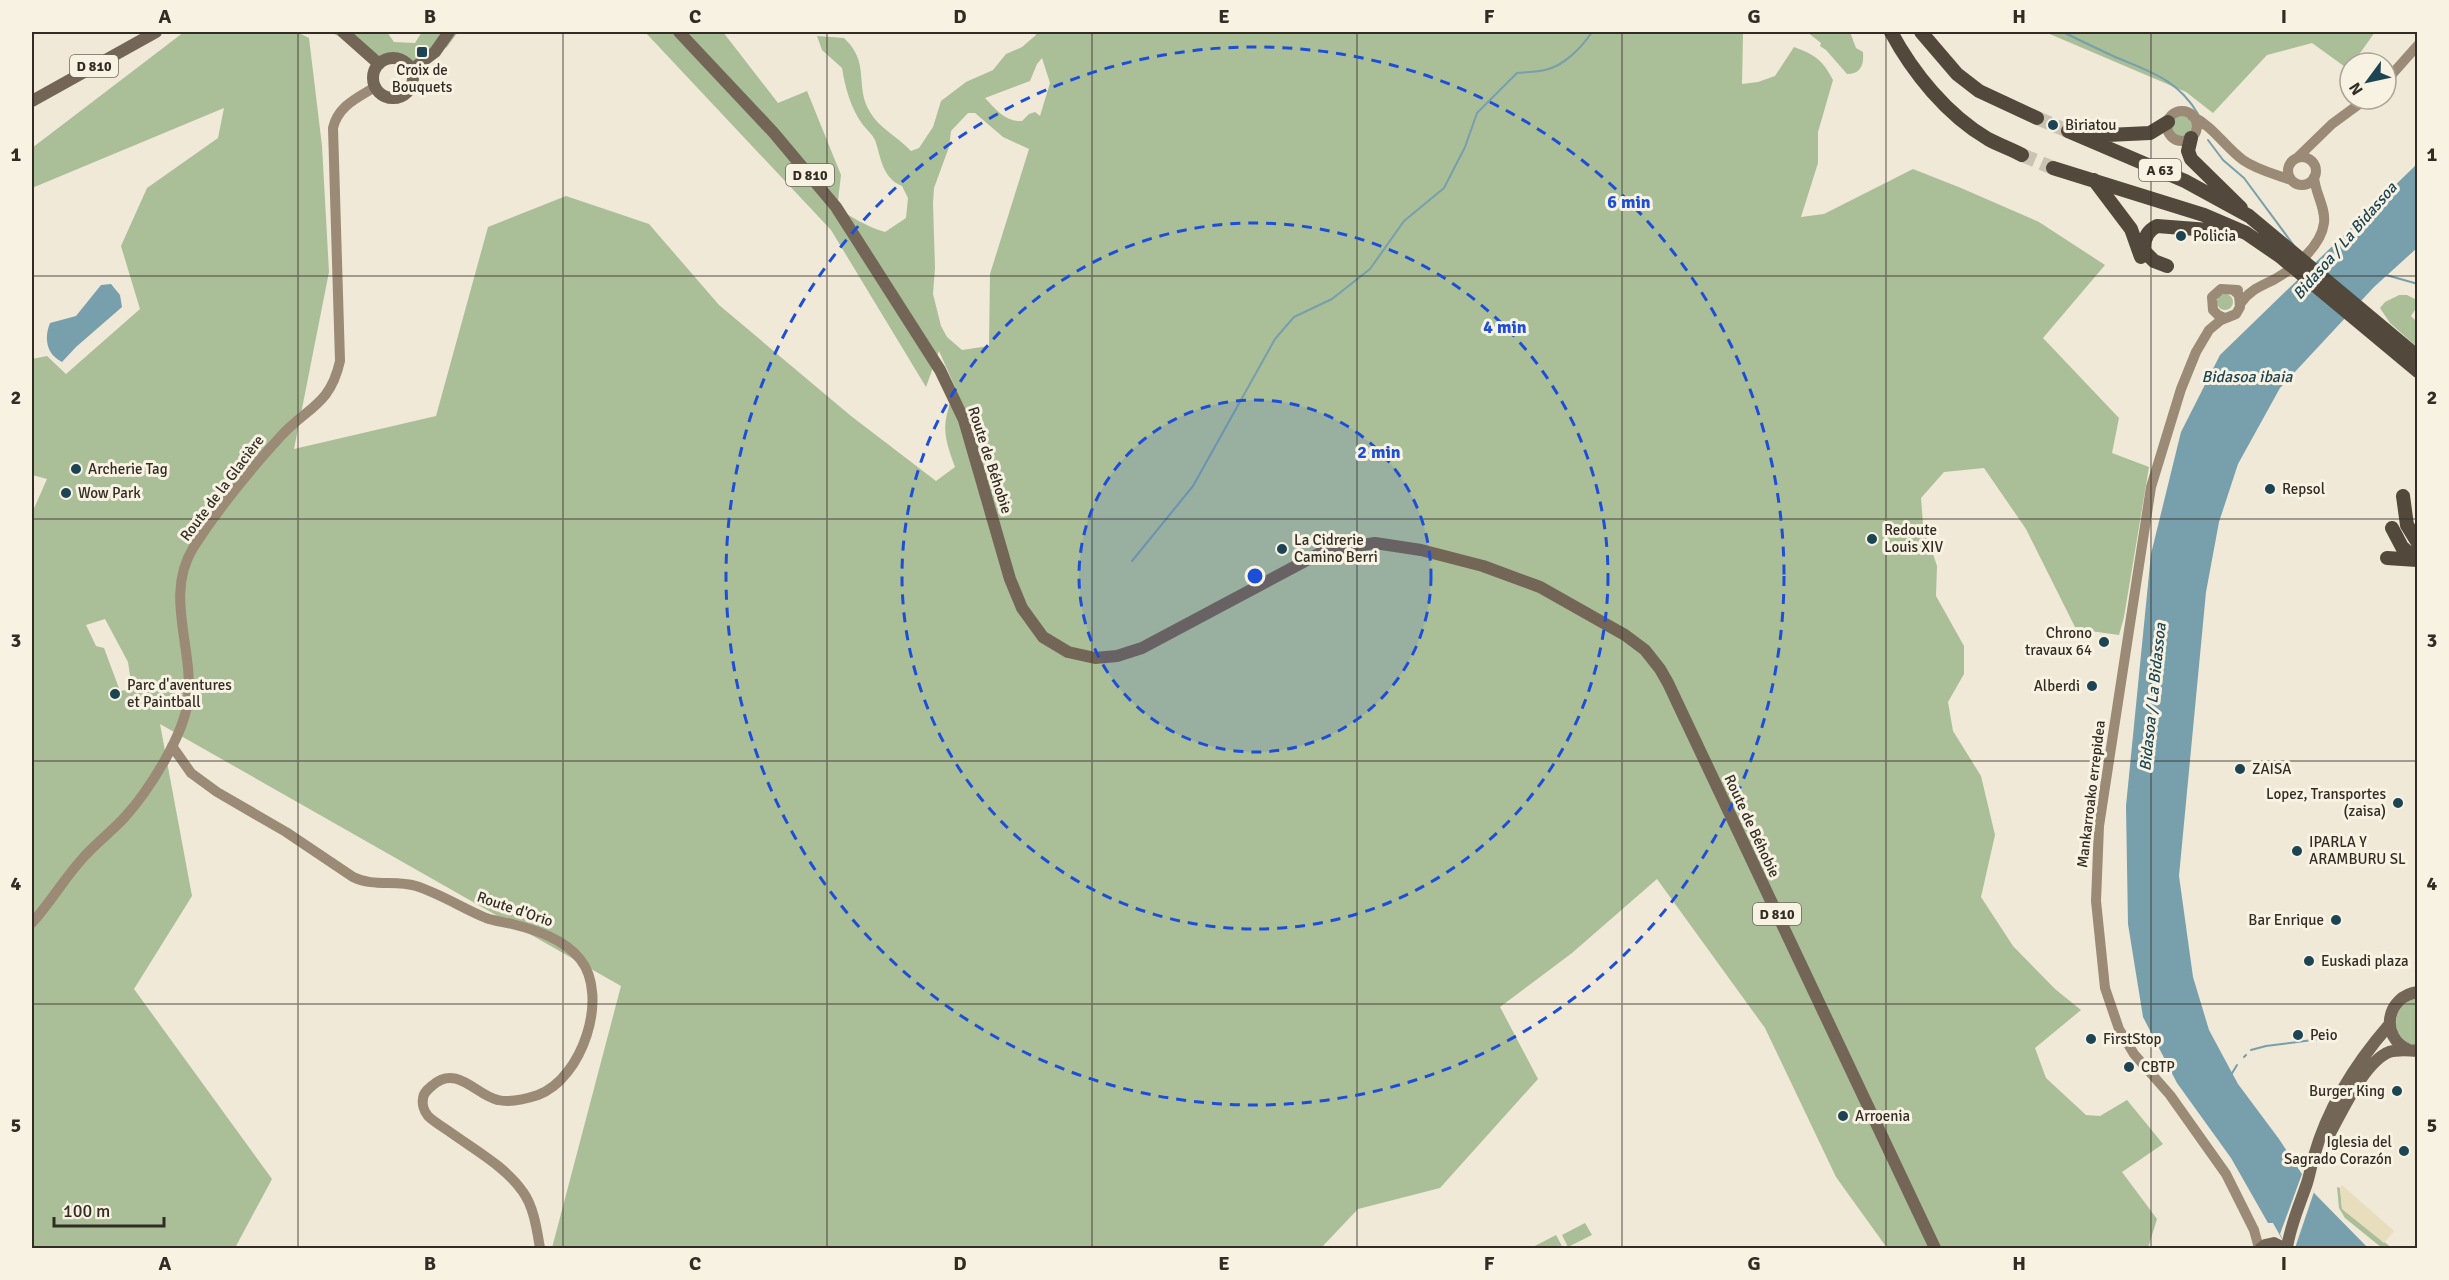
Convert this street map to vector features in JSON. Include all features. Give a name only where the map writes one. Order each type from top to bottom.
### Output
[{"type":"highway","points":[[1891,32],[1920,75],[1946,107],[1987,138],[2022,155]]},
{"type":"highway","points":[[1921,32],[1957,74],[1979,91],[2037,118]]},
{"type":"highway","name":"A 63","points":[[2168,122],[2150,133],[2075,134],[2185,181],[2248,216],[2285,253],[2373,327]]},
{"type":"highway","points":[[2192,137],[2188,146],[2191,159],[2227,192],[2248,216]]},
{"type":"highway","name":"A 63","points":[[2054,168],[2204,215],[2285,253]]},
{"type":"highway","points":[[2094,180],[2131,229],[2139,253],[2151,269]]},
{"type":"highway","points":[[2167,266],[2154,261],[2144,250],[2146,235],[2157,226],[2246,233]]},
{"type":"highway","points":[[2373,327],[2418,357]]},
{"type":"highway","points":[[2373,327],[2418,371]]},
{"type":"highway","points":[[2403,496],[2407,525],[2418,543]]},
{"type":"highway","points":[[2392,528],[2402,547],[2417,560]]},
{"type":"highway","points":[[2387,558],[2417,560]]},
{"type":"main road","name":"D 810","points":[[32,100],[156,32]]},
{"type":"main road","points":[[343,32],[379,64]]},
{"type":"main road","points":[[411,70],[435,52],[449,32]]},
{"type":"main road","name":"Route de Béhobie","points":[[679,32],[773,132],[837,207],[940,370],[964,420],[1010,579],[1022,608],[1043,637],[1068,652],[1095,658],[1117,656],[1142,648],[1324,551],[1355,544],[1420,556],[1482,572],[1540,591],[1582,610],[1625,635],[1645,650],[1660,669],[1935,1248]]},
{"type":"main road","points":[[396,58],[411,70],[410,88],[401,96],[389,98],[378,92],[375,87],[373,75],[384,60],[396,58]]},
{"type":"main road","points":[[2414,1051],[2396,1041],[2389,1025],[2390,1014],[2396,1003],[2406,995],[2418,992]]},
{"type":"main road","points":[[2275,1245],[2294,1223],[2322,1134],[2347,1082],[2372,1045],[2389,1025]]},
{"type":"main road","points":[[2309,1177],[2358,1083],[2375,1063],[2390,1052],[2414,1051]]},
{"type":"street","points":[[2398,68],[2418,45]]},
{"type":"street","name":"Route de la Glacière","points":[[32,923],[80,861],[124,817],[172,746],[188,702],[190,676],[179,598],[181,577],[192,549],[257,463],[283,434],[326,397],[336,381],[340,362],[333,129],[338,114],[344,107],[375,87]]},
{"type":"street","points":[[2271,173],[2289,166],[2332,124],[2350,111]]},
{"type":"street","points":[[2220,136],[2206,132],[2182,141],[2174,139],[2168,132],[2168,122],[2171,116],[2179,112],[2186,112],[2220,136],[2242,159],[2303,185],[2320,202]]},
{"type":"street","points":[[2192,116],[2197,128],[2192,137]]},
{"type":"street","points":[[2253,289],[2221,289],[2215,293],[2211,301],[2213,310],[2225,318],[2236,314],[2241,303],[2253,289],[2282,274],[2313,247],[2324,225],[2324,214],[2314,177],[2318,139]]},
{"type":"street","points":[[2298,157],[2307,157],[2314,162]]},
{"type":"street","points":[[2289,166],[2288,175],[2291,180]]},
{"type":"street","points":[[2303,185],[2314,177]]},
{"type":"street","points":[[2233,290],[2239,295],[2241,303]]},
{"type":"street","name":"Mankarroako errepidea","points":[[2213,310],[2209,330],[2185,376],[2151,487],[2100,818],[2095,878],[2096,901],[2105,988],[2119,1029],[2134,1054],[2170,1095],[2215,1156],[2254,1230],[2275,1245]]},
{"type":"street","name":"Mankarroako errepidea","points":[[2209,330],[2225,318]]},
{"type":"street","name":"Route d'Orio","points":[[172,746],[191,773],[217,792],[286,832],[353,877],[364,882],[413,886],[442,896],[489,919],[539,932],[568,948],[585,965],[592,997],[590,1026],[585,1042],[559,1082],[540,1094],[511,1101],[486,1096],[472,1085],[449,1078],[436,1082],[424,1093],[422,1100],[428,1116],[505,1173],[525,1194],[540,1248]]},
{"type":"green space","points":[[184,32],[297,32],[309,38],[322,146],[329,272],[294,449],[436,416],[488,227],[566,196],[649,224],[719,305],[851,416],[936,481],[955,467],[947,444],[945,427],[955,387],[939,351],[926,387],[831,230],[645,32],[723,32],[778,103],[807,91],[841,175],[837,209],[885,232],[906,218],[908,198],[902,186],[890,178],[886,172],[875,140],[859,119],[852,105],[842,68],[822,50],[817,36],[844,38],[852,47],[860,66],[863,93],[870,112],[878,123],[911,151],[919,148],[933,127],[941,101],[966,82],[993,70],[1006,54],[1022,47],[1036,35],[1035,32],[1740,32],[1743,34],[1742,84],[1758,82],[1775,76],[1794,47],[1807,53],[1821,62],[1833,80],[1818,132],[1818,163],[1801,217],[1824,214],[1913,169],[2039,222],[2105,265],[2043,338],[2119,418],[2112,453],[2149,467],[2119,635],[2076,629],[2026,529],[1984,468],[1944,472],[1921,498],[1923,524],[1937,566],[1936,596],[1964,646],[1964,674],[1948,702],[1953,731],[1981,776],[1995,835],[1981,897],[2013,946],[2055,989],[2081,1010],[2035,1048],[2046,1078],[2086,1115],[2100,1116],[2127,1100],[2163,1144],[2122,1172],[2157,1219],[2148,1248],[1887,1248],[1836,1177],[1765,1028],[1657,879],[1572,953],[1500,1007],[1538,1079],[1440,1188],[1358,1209],[1321,1248],[552,1248],[621,986],[160,724],[192,896],[134,989],[272,1179],[235,1248],[32,1248],[32,513],[47,479],[32,475],[32,359],[47,356],[66,374],[140,309],[121,246],[147,188],[218,138],[224,108],[32,188],[32,148]],"holes":[[[1042,58],[1050,83],[1040,116],[1035,112],[1022,121],[1011,120],[985,98],[1030,81]],[[968,113],[975,113],[1003,137],[1029,149],[990,274],[989,346],[962,350],[947,337],[941,326],[933,294],[934,188],[949,147],[951,131]],[[105,619],[128,662],[131,682],[126,690],[120,691],[104,648],[96,646],[86,625]]]},
{"type":"green space","points":[[330,32],[387,32],[394,42],[415,43],[422,32],[458,32],[447,47],[412,62],[378,56]]},
{"type":"green space","points":[[1807,32],[1850,32],[1856,48],[1863,52],[1861,68],[1852,74],[1847,74],[1820,46],[1821,43]]},
{"type":"green space","points":[[2045,32],[2375,32],[2362,51],[2338,51],[2338,62],[2312,43],[2267,55],[2213,113],[2186,92]]},
{"type":"green space","points":[[2182,115],[2190,118],[2193,126],[2190,134],[2182,137],[2174,134],[2171,126],[2174,118]]},
{"type":"green space","points":[[2225,294],[2231,296],[2233,302],[2231,308],[2225,310],[2219,308],[2217,302],[2219,296]]},
{"type":"green space","points":[[2399,295],[2407,295],[2417,300],[2417,307],[2411,316],[2417,322],[2417,347],[2390,323],[2380,308],[2385,302]]},
{"type":"green space","points":[[2417,998],[2417,1046],[2401,1037],[2396,1022],[2401,1007]]},
{"type":"green space","points":[[2337,1187],[2340,1188],[2342,1209],[2392,1248],[2382,1248],[2345,1218],[2339,1208]]},
{"type":"green space","points":[[1585,1223],[1592,1235],[1568,1247],[1562,1235]]},
{"type":"green space","points":[[1556,1235],[1563,1248],[1531,1248]]},
{"type":"shaded area","points":[[2342,1185],[2394,1231],[2384,1243],[2342,1209],[2340,1188]]},
{"type":"water","name":"Bidasoa ibaia","points":[[2417,164],[2417,248],[2374,287],[2280,388],[2238,464],[2219,522],[2206,592],[2179,876],[2193,977],[2209,1030],[2238,1084],[2279,1139],[2315,1194],[2368,1248],[2287,1248],[2273,1223],[2268,1223],[2231,1158],[2177,1083],[2143,1017],[2128,924],[2126,806],[2151,554],[2181,432],[2220,355]]},
{"type":"water","points":[[111,284],[120,295],[122,307],[62,362],[57,359],[50,350],[47,340],[50,323],[76,316],[101,285]]},
{"type":"pier","points":[[2302,1174],[2314,1192],[2295,1248],[2287,1248],[2280,1234]]},
{"type":"waterway","points":[[1132,561],[1193,486],[1275,339],[1294,317],[1332,299],[1370,269],[1404,221],[1444,188],[1465,147],[1477,113],[1517,73],[1552,68],[1578,50],[1592,32]]},
{"type":"waterway","points":[[2063,32],[2172,84],[2190,102],[2198,114]]},
{"type":"waterway","points":[[2208,140],[2223,160],[2244,178],[2295,247]]},
{"type":"waterway","points":[[2386,275],[2418,284]]},
{"type":"waterway","points":[[2251,1050],[2320,1039]]},
{"type":"waterway","points":[[2231,1075],[2237,1065]]},
{"type":"tunnel","points":[[2037,118],[2068,131]]},
{"type":"tunnel","points":[[2022,155],[2053,168]]},
{"type":"place","name":"Croix de Bouquets","points":[[422,52]]},
{"type":"place","name":"Biriatou","points":[[2053,125]]},
{"type":"place","name":"Policia","points":[[2181,236]]},
{"type":"place","name":"Archerie Tag","points":[[76,469]]},
{"type":"place","name":"Repsol","points":[[2270,489]]},
{"type":"place","name":"Wow Park","points":[[66,493]]},
{"type":"place","name":"Redoute Louis XIV","points":[[1872,539]]},
{"type":"place","name":"La Cidrerie Camino Berri","points":[[1282,549]]},
{"type":"place","name":"Chrono travaux 64","points":[[2104,642]]},
{"type":"place","name":"Alberdi","points":[[2092,686]]},
{"type":"place","name":"Parc d'aventures et Paintball","points":[[115,694]]},
{"type":"place","name":"ZAISA","points":[[2240,769]]},
{"type":"place","name":"Lopez, Transportes (zaisa)","points":[[2398,803]]},
{"type":"place","name":"IPARLA Y ARAMBURU SL","points":[[2297,851]]},
{"type":"place","name":"Bar Enrique","points":[[2336,920]]},
{"type":"place","name":"Euskadi plaza","points":[[2309,961]]},
{"type":"place","name":"Peio","points":[[2298,1035]]},
{"type":"place","name":"FirstStop","points":[[2091,1039]]},
{"type":"place","name":"CBTP","points":[[2129,1067]]},
{"type":"place","name":"Burger King","points":[[2397,1091]]},
{"type":"place","name":"Arroenia","points":[[1843,1116]]},
{"type":"place","name":"Iglesia del Sagrado Corazón","points":[[2404,1151]]},
{"type":"water label","name":"Bidasoa / La Bidassoa","points":[[2345,241]]},
{"type":"water label","name":"Bidasoa / La Bidassoa","points":[[2153,697]]}]
